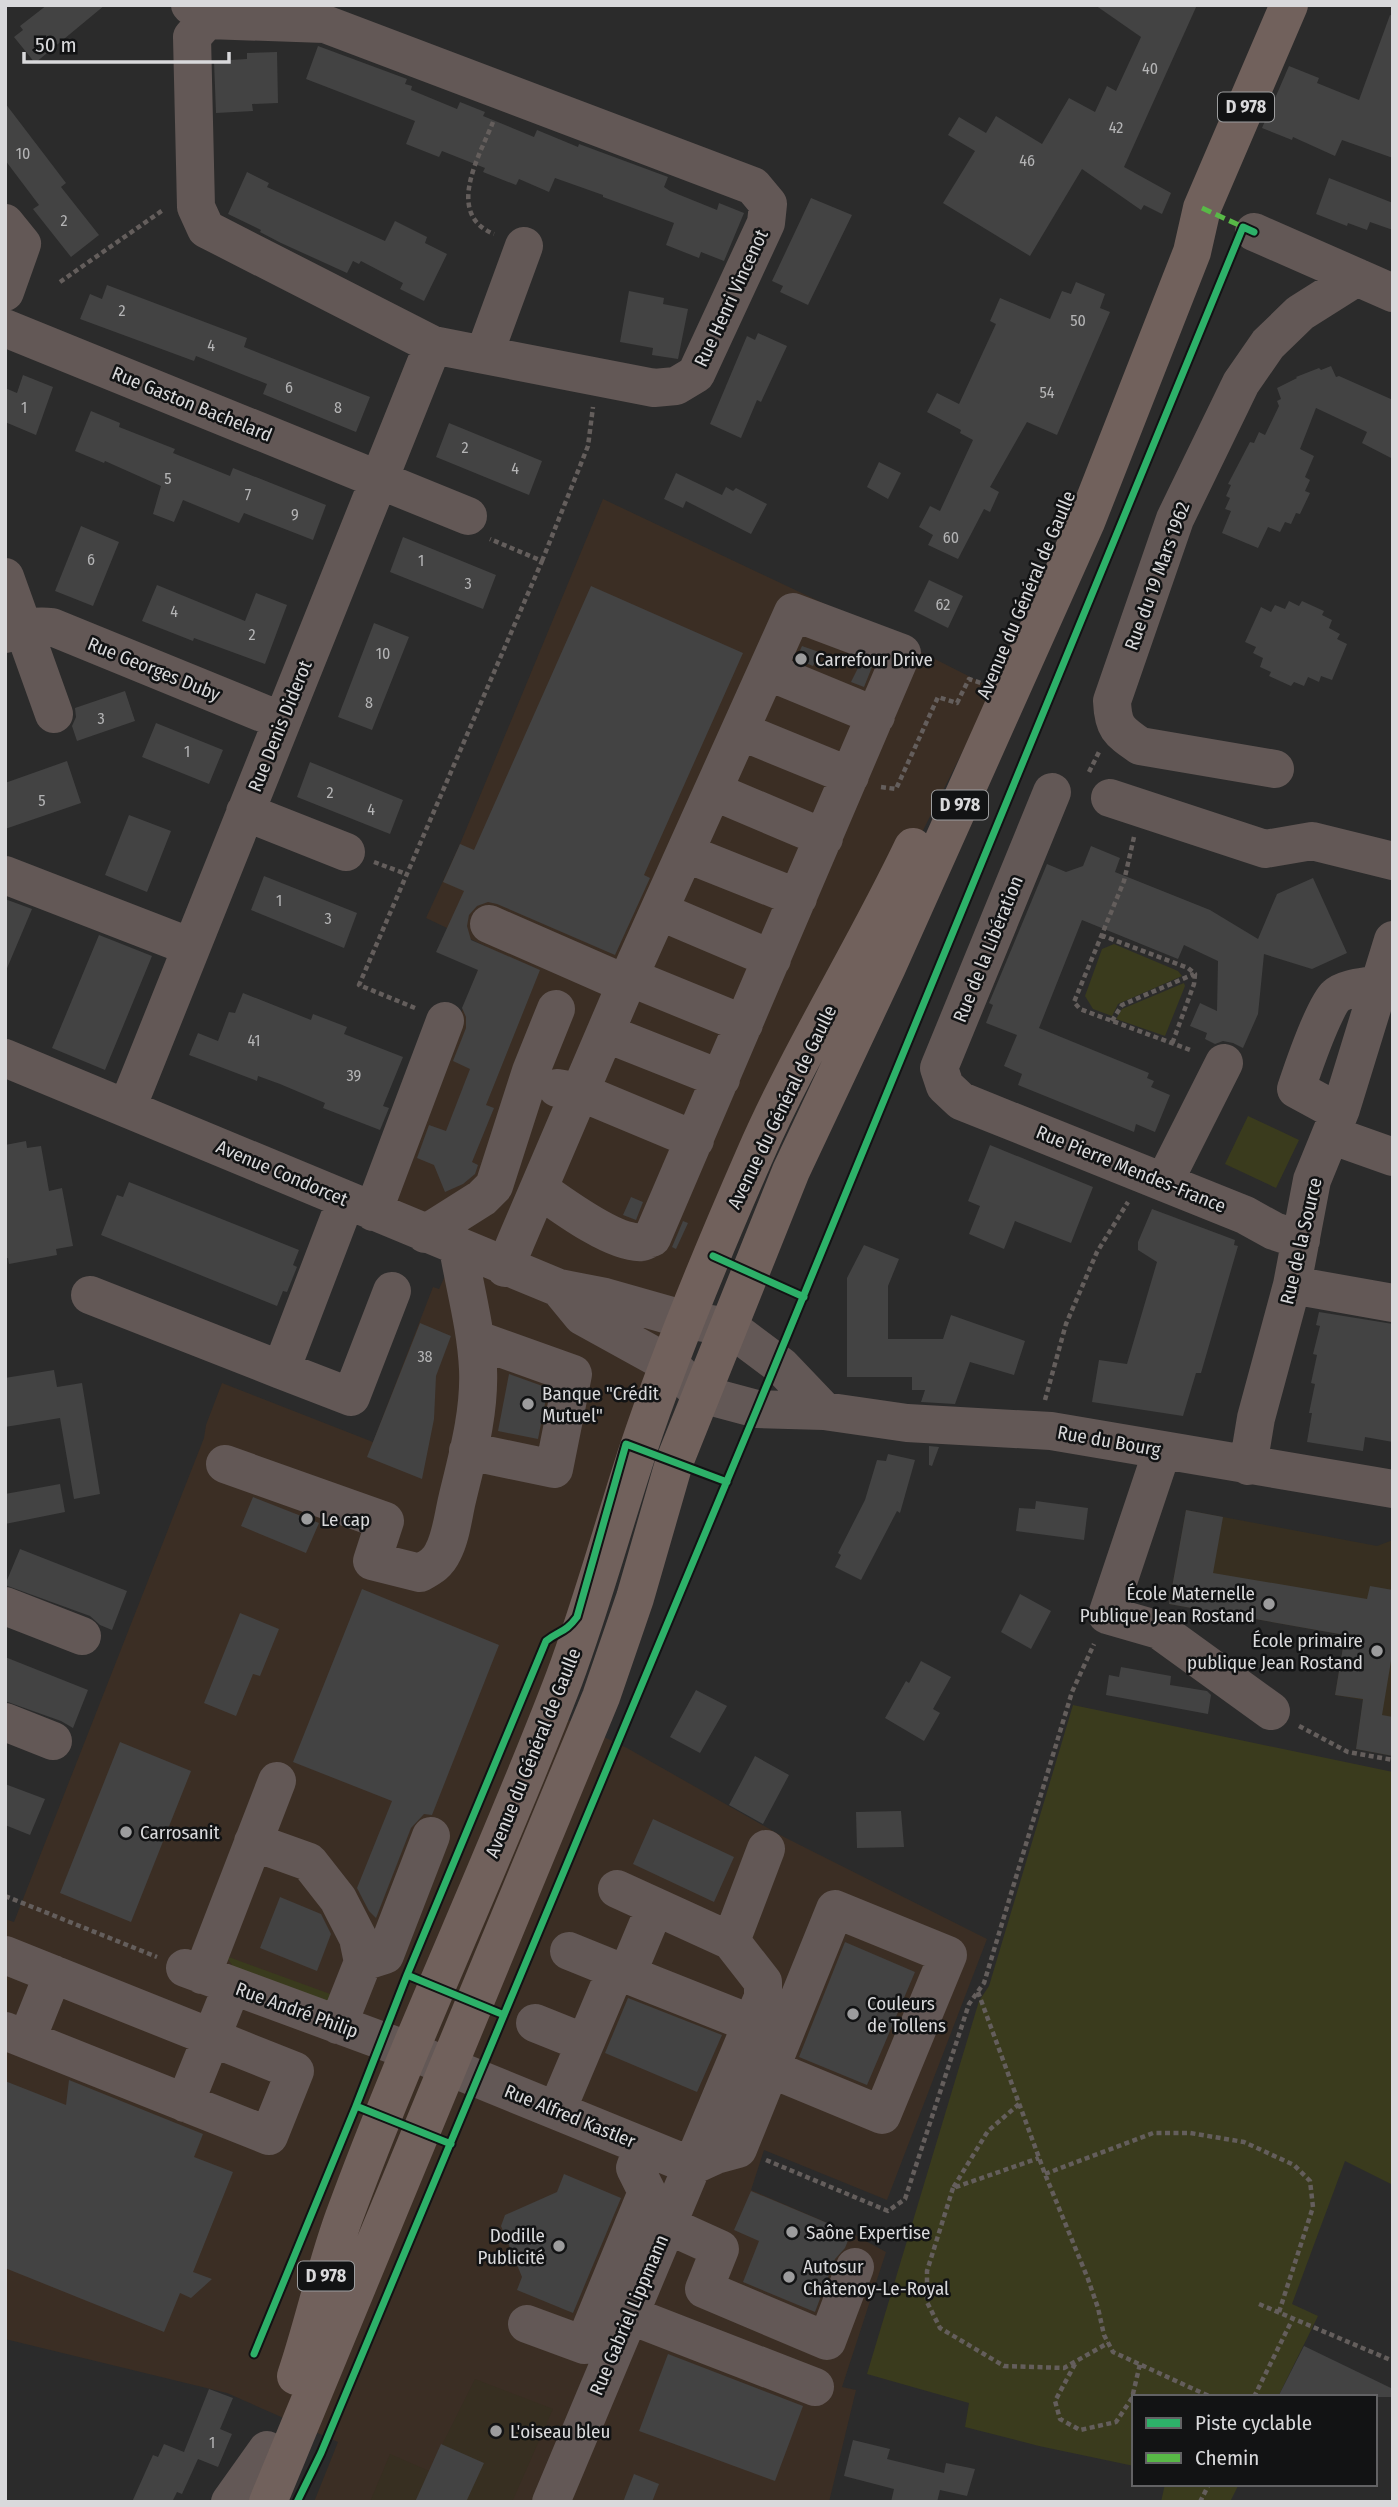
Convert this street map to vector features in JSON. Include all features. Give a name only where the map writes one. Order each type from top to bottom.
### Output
[{"type":"main road","name":"Avenue du Général de Gaulle","points":[[268,2502],[601,1697],[635,1598],[674,1463],[792,1171],[887,967],[1086,522],[1192,252],[1202,208],[1289,5]]},
{"type":"main road","name":"Avenue du Général de Gaulle","points":[[243,2502],[267,2450],[304,2352],[344,2217],[529,1771],[572,1657],[639,1449],[686,1320],[755,1155],[808,1045],[882,912],[988,686],[1166,261],[1202,208]]},
{"type":"street","name":"Rue Henri Vincenot","points":[[199,13],[325,24],[753,186],[768,204],[766,223],[696,374],[676,386],[654,388],[433,345],[206,229],[196,207],[195,187],[192,37],[199,13]]},
{"type":"street","points":[[1254,232],[1393,293]]},
{"type":"street","points":[[5,292],[14,233]]},
{"type":"street","points":[[484,355],[524,246]]},
{"type":"street","name":"Rue du 19 Mars 1962","points":[[1113,722],[1111,701],[1175,519],[1241,383],[1268,344],[1300,313],[1357,277]]},
{"type":"street","name":"Rue Gaston Bachelard","points":[[5,328],[468,516]]},
{"type":"street","name":"Rue Denis Diderot","points":[[127,1108],[433,345]]},
{"type":"street","points":[[5,577],[14,631],[54,714]]},
{"type":"street","points":[[505,1268],[605,1032],[793,612],[902,653],[652,1238],[643,1242],[630,1240],[591,1225],[539,1189]]},
{"type":"street","name":"Rue Georges Duby","points":[[14,631],[39,626],[52,627],[282,721]]},
{"type":"street","points":[[767,671],[876,716]]},
{"type":"street","points":[[1113,722],[1124,735],[1140,746],[1275,769]]},
{"type":"street","points":[[740,731],[850,776]]},
{"type":"street","points":[[713,791],[824,838]]},
{"type":"street","points":[[1097,796],[1265,849],[1312,841],[1393,861]]},
{"type":"street","name":"Rue de la Libération","points":[[961,1101],[945,1086],[939,1068],[1097,796]]},
{"type":"street","points":[[245,812],[346,852]]},
{"type":"street","points":[[685,853],[798,898]]},
{"type":"street","points":[[5,874],[191,947]]},
{"type":"street","points":[[659,911],[772,959]]},
{"type":"street","points":[[489,923],[628,981],[744,1024]]},
{"type":"street","points":[[1393,940],[1379,984],[1345,991],[1335,996],[1313,1042],[1296,1089],[1331,1108],[1336,1122],[1393,1157]]},
{"type":"street","points":[[225,1464],[385,1521],[372,1561],[420,1573],[435,1565],[444,1550],[468,1451],[478,1372],[475,1339],[442,1241],[494,1185],[527,1083],[556,1009]]},
{"type":"street","points":[[281,1370],[445,1021]]},
{"type":"street","points":[[605,1032],[721,1079]]},
{"type":"street","name":"Avenue Condorcet","points":[[5,1058],[505,1268],[559,1288],[605,1297],[686,1320],[729,1327]]},
{"type":"street","points":[[1154,1179],[1224,1063]]},
{"type":"street","points":[[527,1083],[580,1092],[695,1140]]},
{"type":"street","name":"Rue Pierre Mendes-France","points":[[961,1101],[1301,1240]]},
{"type":"street","name":"Rue de la Source","points":[[1248,1466],[1256,1418],[1292,1285],[1312,1180],[1336,1122]]},
{"type":"street","points":[[1292,1285],[1393,1303]]},
{"type":"street","points":[[559,1288],[582,1316],[669,1364],[701,1394]]},
{"type":"street","points":[[90,1295],[351,1397],[392,1291]]},
{"type":"street","points":[[729,1327],[781,1366],[824,1410]]},
{"type":"street","points":[[468,1451],[554,1469],[573,1374],[475,1339]]},
{"type":"street","name":"Rue du Bourg","points":[[701,1394],[757,1409],[824,1410],[907,1423],[1041,1430],[1393,1489]]},
{"type":"street","points":[[1162,1451],[1107,1615],[1159,1630],[1271,1710]]},
{"type":"street","points":[[5,1606],[82,1636]]},
{"type":"street","points":[[5,1722],[53,1741]]},
{"type":"street","points":[[186,2103],[212,2037],[206,1976],[277,1780]]},
{"type":"street","points":[[363,1962],[385,1955],[431,1836]]},
{"type":"street","points":[[253,1842],[309,1862],[338,1899],[358,1938],[363,1962],[338,2025]]},
{"type":"street","points":[[617,1889],[731,1941],[766,1849]]},
{"type":"street","points":[[557,2110],[586,2043],[655,1907]]},
{"type":"street","points":[[692,2166],[738,2149],[835,1909],[948,1955],[882,2115],[771,2069]]},
{"type":"street","name":"Rue Gabriel Lippmann","points":[[551,2502],[764,1997],[763,1982],[731,1941]]},
{"type":"street","points":[[569,1951],[752,2024]]},
{"type":"street","points":[[5,1955],[53,1974],[212,2037],[295,2071],[269,2136],[16,2035],[53,1974]]},
{"type":"street","name":"Rue André Philip","points":[[206,1976],[411,2051],[447,2067]]},
{"type":"street","points":[[535,2023],[586,2043]]},
{"type":"street","name":"Rue Alfred Kastler","points":[[447,2067],[692,2166]]},
{"type":"street","points":[[527,2323],[584,2345],[647,2192],[635,2168],[643,2146]]},
{"type":"street","points":[[667,2225],[720,2249],[704,2289],[827,2341],[855,2267]]},
{"type":"street","points":[[629,2315],[815,2387]]},
{"type":"street","points":[[230,2502],[267,2450]]},
{"type":"path","points":[[505,92],[468,185],[467,198],[472,215],[483,230],[524,246]]},
{"type":"path","points":[[60,282],[195,187]]},
{"type":"path","points":[[445,1021],[359,985],[542,561],[588,446],[596,377]]},
{"type":"path","points":[[468,516],[473,531],[542,561]]},
{"type":"path","points":[[850,776],[896,789],[938,697],[957,703],[969,679],[988,686]]},
{"type":"path","points":[[1113,722],[1097,796],[1124,881],[1074,1002],[1080,1009],[1224,1063]]},
{"type":"path","points":[[1101,934],[1188,968],[1195,974]]},
{"type":"path","points":[[1112,1021],[1122,1006],[1195,974]]},
{"type":"path","points":[[1172,1044],[1194,984],[1195,974]]},
{"type":"path","points":[[1041,1430],[1045,1402],[1066,1324],[1097,1252],[1154,1179]]},
{"type":"path","points":[[1271,1710],[1348,1752],[1393,1760]]},
{"type":"path","points":[[5,1896],[206,1976]]},
{"type":"path","points":[[978,1992],[1045,2174],[1088,2279],[1113,2352],[1207,2395]]},
{"type":"path","points":[[1019,2104],[988,2131],[953,2188],[927,2271],[927,2302],[940,2328],[1004,2367],[1064,2368],[1108,2343]]},
{"type":"path","points":[[1045,2174],[1153,2133],[1190,2133],[1244,2142],[1294,2165],[1310,2180],[1313,2207],[1279,2312]]},
{"type":"path","points":[[953,2188],[1039,2158]]},
{"type":"path","points":[[1259,2304],[1393,2361]]},
{"type":"path","points":[[1255,2395],[1293,2318]]},
{"type":"path","points":[[1075,2364],[1055,2401],[1060,2419],[1080,2430],[1116,2422],[1132,2398]]},
{"type":"path","points":[[1133,2395],[1140,2364]]},
{"type":"path","points":[[1200,2502],[1208,2486]]},
{"type":"shaded area","points":[[603,499],[846,614],[994,689],[882,912],[808,1045],[551,1712],[627,1748],[780,1835],[987,1939],[887,2200],[764,2150],[751,2190],[851,2233],[886,2252],[842,2387],[856,2390],[829,2502],[314,2502],[338,2442],[227,2393],[5,2339],[5,1919],[14,1922],[204,1438],[206,1425],[222,1383],[373,1442],[433,1287],[439,1289],[458,1248],[382,1215],[487,947],[426,918],[460,844]]},
{"type":"shaded area","name":"École Maternelle Publique Jean Rostand","points":[[1186,1510],[1377,1546],[1393,1540],[1393,1756],[1356,1749],[1363,1700],[1335,1695],[1345,1635],[1255,1619],[1254,1624],[1197,1614],[1197,1609],[1169,1604]]},
{"type":"shaded area","name":"L'oiseau bleu","points":[[475,2379],[553,2409],[512,2502],[370,2502],[390,2454],[429,2471]]},
{"type":"green space","points":[[1114,944],[1178,971],[1182,976],[1118,1004],[1112,1016],[1093,1009],[1085,996],[1102,949]]},
{"type":"green space","points":[[1184,983],[1165,1036],[1116,1019],[1122,1009]]},
{"type":"green space","points":[[1248,1116],[1299,1140],[1276,1188],[1225,1164]]},
{"type":"green space","points":[[1073,1705],[1393,1772],[1393,2185],[1345,2161],[1292,2304],[1318,2316],[1279,2395],[1132,2395],[1132,2466],[965,2427],[969,2403],[867,2374],[979,2001],[989,1986]]},
{"type":"green space","points":[[226,1956],[333,1995],[331,2005],[236,1971]]},
{"type":"green space","points":[[1165,2486],[1238,2486],[1230,2502],[1161,2502]]},
{"type":"building","points":[[47,5],[105,5],[35,63],[14,37],[23,30],[20,26]]},
{"type":"building","points":[[1095,5],[1197,5],[1124,167],[1171,193],[1162,214],[1144,205],[1141,210],[1082,169],[1030,256],[943,203],[975,151],[948,135],[959,117],[986,133],[996,116],[1042,144],[1069,98],[1095,112],[1107,86],[1116,91],[1141,37]]},
{"type":"building","points":[[1390,15],[1393,16],[1393,158],[1342,140],[1335,156],[1293,137],[1292,140],[1262,128],[1289,66],[1319,78],[1317,83],[1359,100]]},
{"type":"building","points":[[318,46],[407,79],[405,84],[412,86],[411,90],[457,109],[460,102],[485,112],[483,116],[534,137],[537,130],[578,147],[579,144],[668,177],[664,187],[670,191],[717,210],[719,203],[744,213],[724,261],[701,252],[699,258],[666,245],[674,223],[603,195],[555,178],[549,192],[519,179],[516,185],[483,172],[485,168],[442,151],[439,157],[406,144],[415,121],[306,79]]},
{"type":"building","points":[[277,52],[278,103],[252,104],[253,111],[216,113],[214,61],[247,59],[247,53]]},
{"type":"building","points":[[5,103],[66,183],[61,187],[99,235],[71,257],[33,209],[39,205],[5,160]]},
{"type":"building","points":[[247,172],[269,183],[267,187],[385,241],[395,221],[427,237],[425,243],[447,254],[424,301],[400,289],[403,283],[361,261],[359,264],[353,261],[347,273],[281,243],[228,214]]},
{"type":"building","points":[[1329,178],[1393,203],[1393,230],[1370,222],[1367,230],[1348,223],[1347,226],[1316,214]]},
{"type":"building","points":[[811,198],[852,215],[808,305],[780,292],[783,286],[772,281]]},
{"type":"building","points":[[1076,282],[1105,294],[1100,308],[1110,312],[1057,435],[1027,422],[990,487],[999,492],[990,512],[984,509],[958,559],[928,545],[933,535],[919,527],[930,506],[940,511],[973,440],[960,433],[961,430],[927,412],[937,393],[959,404],[996,324],[990,321],[1000,298],[1050,319],[1062,291],[1071,294]]},
{"type":"building","points":[[107,285],[247,338],[244,347],[370,397],[356,432],[263,394],[267,384],[196,356],[194,361],[80,319],[90,294],[102,299]]},
{"type":"building","points":[[629,291],[664,298],[663,304],[688,309],[678,359],[652,355],[653,348],[620,342]]},
{"type":"building","points":[[758,333],[787,346],[761,402],[757,400],[741,438],[710,424],[747,336],[755,340]]},
{"type":"building","points":[[1331,366],[1336,377],[1393,400],[1393,459],[1362,443],[1367,432],[1316,408],[1300,449],[1314,456],[1305,477],[1310,480],[1305,491],[1310,493],[1300,514],[1296,513],[1291,524],[1285,522],[1280,532],[1268,527],[1258,548],[1222,533],[1231,511],[1225,509],[1230,498],[1226,496],[1231,485],[1228,484],[1250,442],[1254,443],[1259,432],[1265,435],[1279,406],[1277,401],[1281,399],[1277,388],[1296,377]]},
{"type":"building","points":[[23,375],[53,387],[36,435],[5,422],[5,388],[17,393]]},
{"type":"building","points":[[91,411],[120,423],[119,427],[175,449],[173,453],[230,476],[233,468],[326,505],[313,540],[244,513],[239,523],[183,500],[174,522],[153,514],[161,486],[75,451]]},
{"type":"building","points":[[449,423],[542,461],[529,495],[436,457]]},
{"type":"building","points":[[879,462],[901,473],[888,499],[867,487]]},
{"type":"building","points":[[676,473],[722,495],[726,487],[733,491],[736,488],[767,504],[751,534],[686,501],[683,508],[664,499]]},
{"type":"building","points":[[81,526],[119,542],[93,606],[55,591]]},
{"type":"building","points":[[403,537],[496,575],[483,609],[390,572]]},
{"type":"building","points":[[929,580],[963,596],[948,628],[914,611]]},
{"type":"building","points":[[157,585],[245,621],[256,593],[287,605],[265,664],[142,621]]},
{"type":"building","points":[[591,586],[743,653],[644,875],[650,878],[615,955],[497,904],[488,902],[477,906],[469,915],[467,926],[471,940],[540,970],[486,1105],[494,1108],[472,1162],[478,1165],[475,1174],[463,1184],[445,1192],[434,1165],[417,1158],[429,1125],[446,1131],[470,1069],[453,1061],[466,1028],[466,1017],[462,1008],[478,970],[436,952],[464,891],[443,882],[460,844],[474,850]]},
{"type":"building","points":[[1289,601],[1299,606],[1302,601],[1324,611],[1322,615],[1332,620],[1329,628],[1340,634],[1337,639],[1347,644],[1332,680],[1321,676],[1319,682],[1308,677],[1304,686],[1294,682],[1291,686],[1269,676],[1271,672],[1260,667],[1263,658],[1253,653],[1256,647],[1245,642],[1261,607],[1271,612],[1275,605],[1285,609]]},
{"type":"building","points":[[374,623],[409,637],[372,730],[338,717]]},
{"type":"building","points":[[802,646],[819,652],[813,666],[796,659]]},
{"type":"building","points":[[861,662],[872,667],[864,687],[851,682]]},
{"type":"building","points":[[125,691],[135,721],[77,741],[72,726],[76,717],[75,708]]},
{"type":"building","points":[[156,723],[223,750],[209,784],[142,757]]},
{"type":"building","points":[[67,761],[81,803],[5,829],[5,783]]},
{"type":"building","points":[[310,762],[403,800],[390,834],[297,797]]},
{"type":"building","points":[[129,815],[171,831],[147,892],[105,875]]},
{"type":"building","points":[[1091,846],[1120,858],[1115,872],[1210,910],[1258,939],[1277,894],[1313,878],[1347,953],[1312,969],[1264,954],[1258,1014],[1243,1048],[1223,1041],[1215,1044],[1205,1039],[1207,1033],[1190,1026],[1200,1003],[1217,1011],[1218,961],[1184,945],[1178,959],[1082,920],[1039,1028],[1149,1073],[1147,1078],[1154,1081],[1151,1087],[1170,1095],[1155,1132],[1136,1124],[1134,1132],[1018,1085],[1022,1074],[1004,1066],[1017,1035],[986,1023],[993,1005],[989,1003],[1047,864],[1066,872],[1083,866]]},
{"type":"building","points":[[264,876],[357,913],[344,948],[251,910]]},
{"type":"building","points":[[5,899],[32,909],[5,973]]},
{"type":"building","points":[[99,935],[152,956],[105,1070],[52,1048]]},
{"type":"building","points":[[243,993],[311,1020],[313,1014],[347,1027],[344,1034],[403,1057],[383,1106],[389,1108],[380,1130],[323,1108],[325,1103],[280,1084],[258,1076],[257,1081],[189,1055],[198,1033],[218,1041],[229,1012],[235,1013]]},
{"type":"building","points":[[26,1141],[27,1148],[41,1146],[49,1191],[62,1188],[73,1246],[56,1249],[57,1255],[9,1264],[8,1258],[5,1258],[5,1145]]},
{"type":"building","points":[[990,1145],[1093,1187],[1071,1243],[1015,1221],[1004,1249],[969,1234],[980,1206],[968,1201]]},
{"type":"building","points":[[129,1182],[299,1250],[293,1265],[297,1267],[287,1292],[283,1291],[277,1306],[101,1235],[117,1195],[123,1197]]},
{"type":"building","points":[[631,1197],[643,1202],[636,1220],[623,1215]]},
{"type":"building","points":[[1152,1209],[1235,1240],[1234,1245],[1238,1246],[1201,1373],[1196,1373],[1183,1416],[1092,1402],[1099,1360],[1127,1364],[1157,1262],[1138,1250],[1138,1242]]},
{"type":"building","points":[[683,1221],[688,1223],[676,1249],[672,1247]]},
{"type":"building","points":[[864,1245],[899,1259],[888,1286],[888,1339],[943,1339],[951,1315],[1025,1341],[1014,1375],[970,1362],[955,1404],[921,1402],[925,1390],[912,1390],[912,1377],[847,1377],[847,1278]]},
{"type":"building","points":[[1319,1312],[1393,1324],[1393,1442],[1365,1437],[1363,1451],[1307,1442],[1315,1384],[1311,1383],[1317,1355],[1313,1354],[1320,1326],[1316,1325]]},
{"type":"building","points":[[420,1323],[451,1336],[436,1376],[434,1419],[422,1479],[367,1457]]},
{"type":"building","points":[[54,1370],[57,1387],[82,1383],[100,1494],[74,1499],[60,1418],[5,1427],[5,1378]]},
{"type":"building","name":"Banque \"Crédit Mutuel\"","points":[[509,1374],[548,1388],[538,1439],[498,1431]]},
{"type":"building","points":[[929,1446],[939,1447],[932,1466],[929,1465]]},
{"type":"building","points":[[888,1454],[915,1460],[900,1513],[897,1511],[861,1580],[835,1567],[841,1555],[838,1553],[865,1500],[877,1460],[886,1461]]},
{"type":"building","points":[[60,1484],[65,1512],[5,1524],[5,1494]]},
{"type":"building","points":[[253,1497],[319,1523],[306,1553],[241,1526]]},
{"type":"building","points":[[1036,1501],[1088,1508],[1084,1540],[1016,1531],[1019,1508],[1035,1509]]},
{"type":"building","points":[[1186,1510],[1223,1517],[1213,1573],[1367,1599],[1370,1586],[1393,1590],[1393,1649],[1382,1715],[1393,1717],[1393,1756],[1356,1749],[1363,1699],[1335,1695],[1345,1635],[1255,1619],[1254,1624],[1197,1614],[1197,1609],[1169,1604]]},
{"type":"building","points":[[20,1549],[127,1591],[112,1630],[100,1625],[90,1616],[5,1585]]},
{"type":"building","points":[[362,1589],[499,1645],[432,1815],[424,1814],[411,1828],[376,1918],[369,1911],[357,1888],[392,1801],[293,1762]]},
{"type":"building","points":[[1020,1594],[1051,1611],[1031,1649],[1001,1632]]},
{"type":"building","points":[[240,1613],[279,1629],[260,1676],[253,1674],[236,1716],[204,1703]]},
{"type":"building","points":[[5,1657],[88,1690],[73,1728],[5,1701]]},
{"type":"building","points":[[921,1661],[951,1677],[933,1709],[940,1713],[924,1741],[885,1718]]},
{"type":"building","points":[[1121,1667],[1171,1676],[1170,1685],[1207,1691],[1211,1695],[1208,1714],[1106,1695],[1109,1675],[1119,1677]]},
{"type":"building","points":[[696,1690],[727,1706],[700,1753],[670,1737]]},
{"type":"building","name":"Carrosanit","points":[[120,1742],[191,1771],[131,1922],[60,1893]]},
{"type":"building","points":[[755,1756],[789,1775],[763,1824],[729,1805]]},
{"type":"building","points":[[5,1784],[45,1799],[30,1835],[5,1825]]},
{"type":"building","points":[[901,1811],[904,1847],[857,1848],[856,1812]]},
{"type":"building","points":[[653,1819],[734,1857],[714,1902],[633,1864]]},
{"type":"building","points":[[280,1897],[321,1914],[331,1934],[317,1971],[260,1948]]},
{"type":"building","name":"Couleurs de Tollens","points":[[845,1942],[915,1972],[867,2085],[799,2057]]},
{"type":"building","points":[[628,1998],[722,2035],[697,2092],[605,2053]]},
{"type":"building","points":[[69,2080],[203,2134],[194,2157],[233,2172],[193,2272],[212,2279],[191,2298],[180,2293],[164,2332],[5,2268],[5,2081],[66,2105]]},
{"type":"building","name":"Dodille Publicité","points":[[564,2174],[621,2198],[573,2313],[517,2290],[522,2277],[501,2226],[505,2215],[557,2192]]},
{"type":"building","points":[[751,2191],[851,2233],[845,2248],[835,2259],[815,2312],[743,2282],[759,2241],[734,2230]]},
{"type":"building","points":[[1304,2346],[1393,2389],[1393,2397],[1279,2395]]},
{"type":"building","points":[[668,2354],[803,2406],[775,2481],[639,2431]]},
{"type":"building","points":[[209,2389],[233,2398],[220,2429],[232,2434],[218,2467],[198,2459],[182,2494],[177,2492],[172,2502],[132,2502],[153,2455],[158,2457],[164,2444],[184,2452]]},
{"type":"building","points":[[853,2440],[890,2449],[887,2459],[944,2473],[946,2463],[975,2469],[967,2496],[940,2490],[937,2502],[891,2502],[894,2489],[844,2476]]},
{"type":"building","points":[[441,2444],[484,2463],[466,2502],[415,2502]]},
{"type":"building","points":[[634,2474],[659,2484],[652,2502],[623,2502]]},
{"type":"marked path","points":[[1202,208],[1243,227]]},
{"type":"cycle path","points":[[297,2502],[321,2453],[757,1409],[1243,227],[1254,232]]},
{"type":"cycle path","points":[[713,1256],[804,1297]]},
{"type":"cycle path","points":[[356,2106],[407,1975],[546,1641],[566,1629],[577,1617],[626,1444],[727,1482]]},
{"type":"cycle path","points":[[407,1975],[504,2015]]},
{"type":"cycle path","points":[[254,2354],[356,2106],[451,2144]]},
{"type":"place","name":"Carrefour Drive","points":[[801,659]]},
{"type":"place","name":"Banque \"Crédit Mutuel\"","points":[[528,1404]]},
{"type":"place","name":"Le cap","points":[[307,1519]]},
{"type":"place","name":"École Maternelle Publique Jean Rostand","points":[[1269,1604]]},
{"type":"place","name":"École primaire publique Jean Rostand","points":[[1377,1651]]},
{"type":"place","name":"Carrosanit","points":[[126,1832]]},
{"type":"place","name":"Couleurs de Tollens","points":[[853,2014]]},
{"type":"place","name":"Saône Expertise","points":[[792,2232]]},
{"type":"place","name":"Dodille Publicité","points":[[559,2246]]},
{"type":"place","name":"Autosur Châtenoy-Le-Royal","points":[[789,2277]]},
{"type":"place","name":"L'oiseau bleu","points":[[496,2431]]}]
